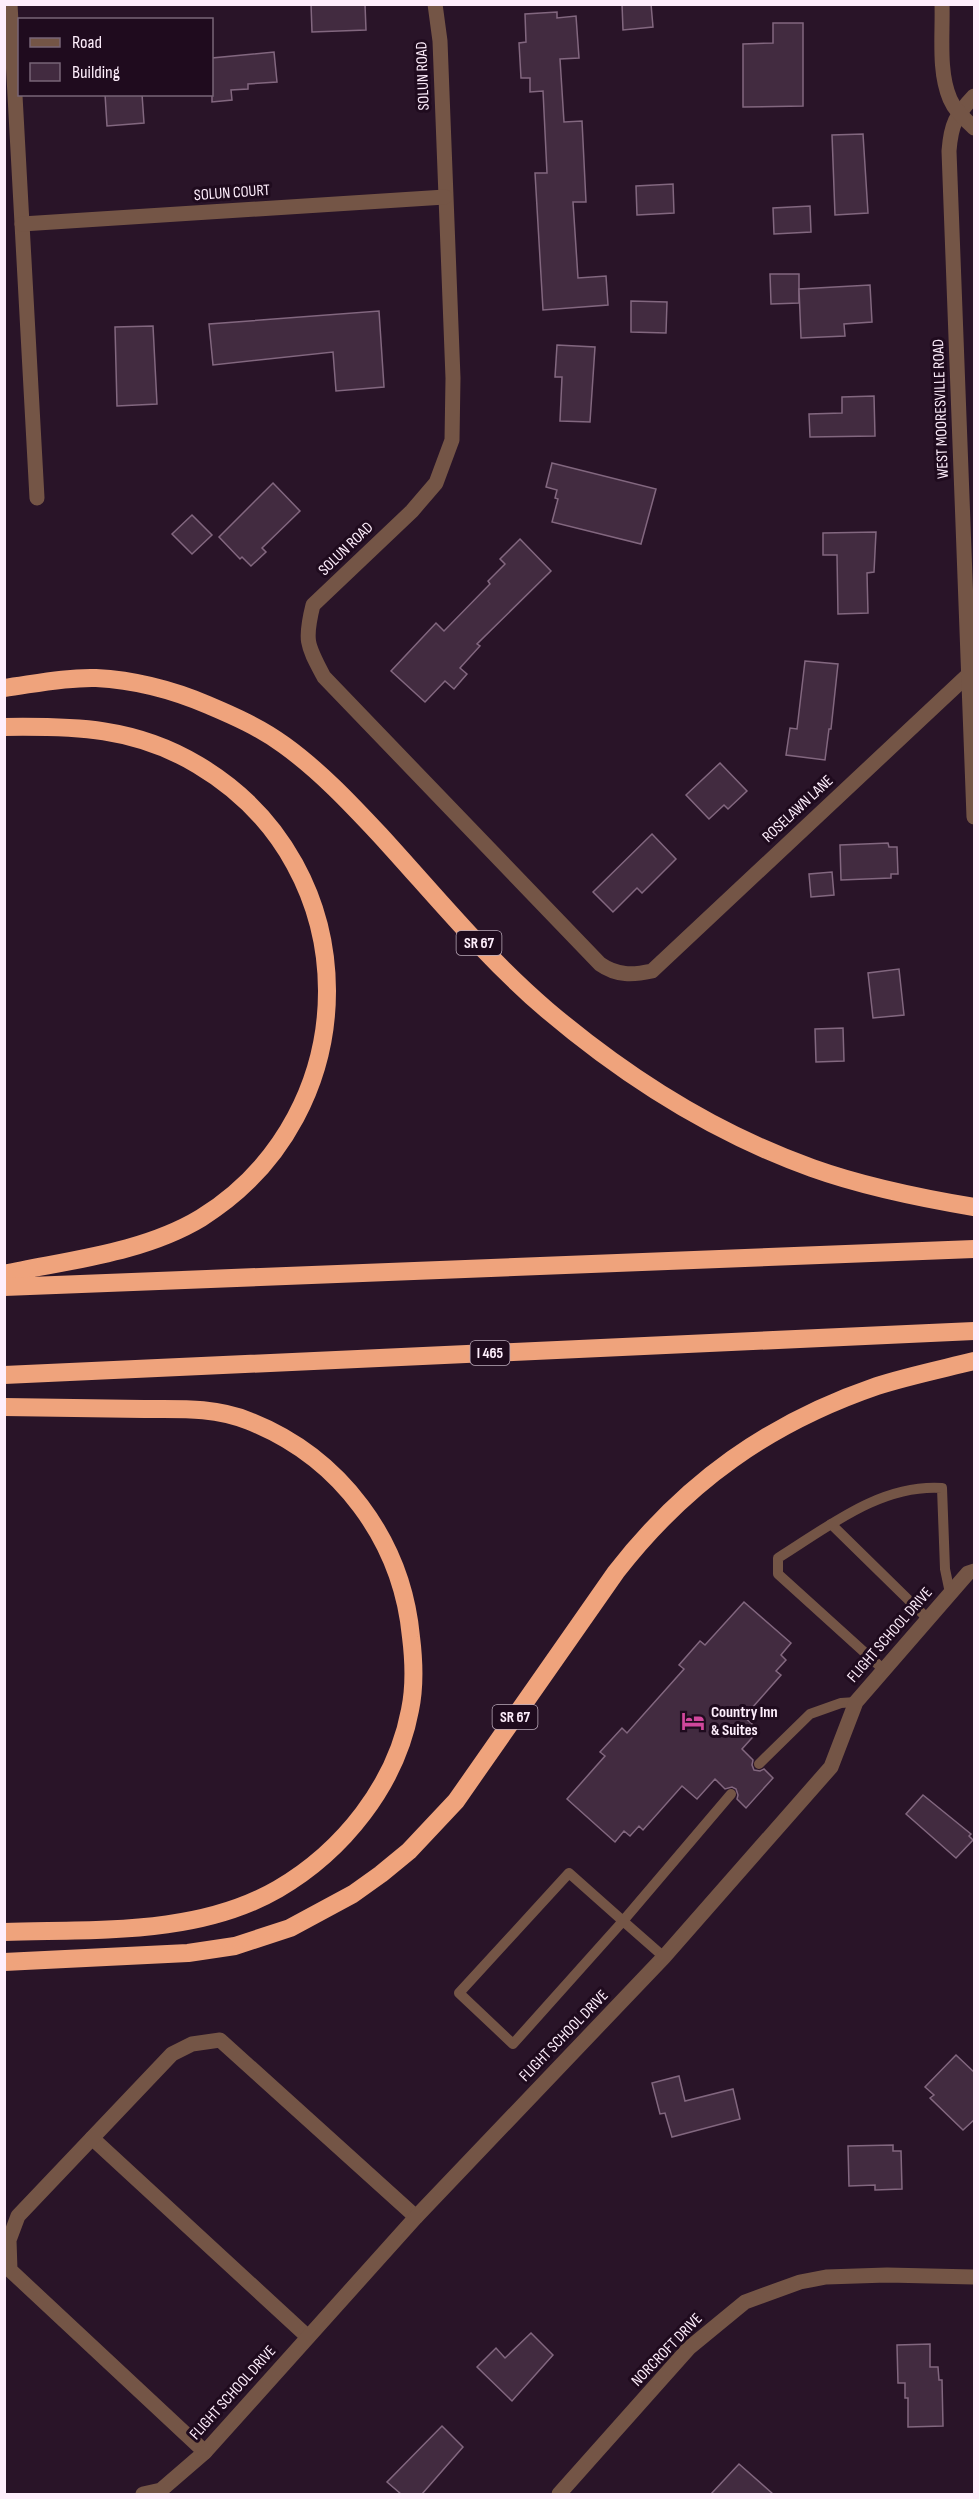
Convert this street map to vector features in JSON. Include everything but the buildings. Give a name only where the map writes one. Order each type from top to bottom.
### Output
[{"type":"highway","name":"SR 67","points":[[4,688],[71,679],[96,678],[119,681],[183,695],[243,721],[281,742],[332,784],[499,965],[544,1008],[608,1058],[654,1090],[734,1135],[813,1168],[902,1193],[975,1207]]},
{"type":"highway","points":[[4,727],[76,727],[117,732],[179,755],[217,777],[264,821],[290,856],[316,916],[327,981],[322,1046],[310,1088],[292,1127],[280,1145],[252,1177],[219,1205],[165,1236],[127,1248],[4,1274]]},
{"type":"highway","points":[[4,1287],[975,1249]]},
{"type":"highway","name":"I 465","points":[[4,1375],[975,1331]]},
{"type":"highway","name":"SR 67","points":[[4,1962],[188,1953],[235,1946],[290,1928],[353,1894],[381,1875],[409,1851],[456,1801],[616,1572],[642,1539],[702,1480],[769,1435],[833,1403],[879,1386],[975,1361]]},
{"type":"highway","points":[[4,1407],[212,1410],[247,1420],[283,1436],[319,1461],[354,1495],[381,1535],[400,1580],[410,1620],[414,1665],[410,1710],[396,1755],[376,1797],[347,1833],[313,1866],[277,1890],[229,1910],[164,1924],[4,1932]]},
{"type":"street","points":[[10,4],[37,498]]},
{"type":"street","name":"SOLUN ROAD","points":[[435,4],[440,42],[453,378],[452,440],[436,483],[412,511],[313,605],[308,626],[307,645],[324,677],[600,964],[626,975],[652,971]]},
{"type":"street","points":[[942,4],[945,83],[950,100],[958,113],[975,128]]},
{"type":"street","points":[[958,113],[975,96]]},
{"type":"street","name":"WEST MOORESVILLE ROAD","points":[[958,113],[951,129],[949,151],[975,817]]},
{"type":"street","name":"SOLUN COURT","points":[[22,224],[445,197]]},
{"type":"street","name":"ROSELAWN LANE","points":[[652,971],[969,674]]},
{"type":"street","name":"FLIGHT SCHOOL DRIVE","points":[[143,2494],[161,2490],[205,2452],[416,2217],[664,1957],[831,1767],[856,1702],[968,1573],[975,1571]]},
{"type":"street","points":[[205,2452],[10,2270],[9,2241],[18,2216],[172,2054],[192,2044],[220,2040],[416,2217]]},
{"type":"street","points":[[92,2138],[308,2337]]},
{"type":"street","name":"NORCROFT DRIVE","points":[[559,2494],[689,2348],[745,2302],[800,2282],[826,2277],[887,2275],[975,2277]]},
{"type":"lane","points":[[884,1670],[778,1574],[778,1558],[867,1502],[920,1486],[942,1488],[945,1569],[950,1593]]},
{"type":"lane","points":[[831,1524],[928,1619]]},
{"type":"lane","points":[[759,1764],[810,1714],[841,1703],[856,1702]]},
{"type":"lane","points":[[664,1957],[622,1921],[569,1873],[459,1994],[513,2044],[622,1921],[731,1794]]},
{"type":"place","name":"Country Inn & Suites","points":[[693,1721]]}]
